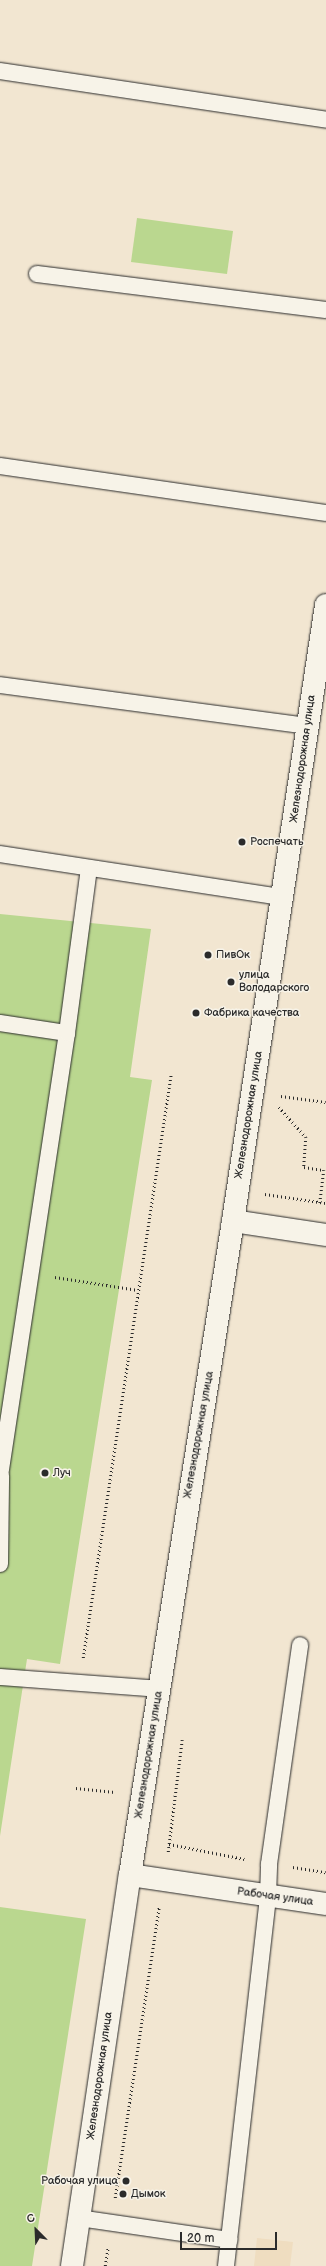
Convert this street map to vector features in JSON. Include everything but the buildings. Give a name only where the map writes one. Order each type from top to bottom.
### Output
[{"type":"main road","name":"Железнодорожная улица","points":[[72,2266],[130,1875],[233,1221],[308,726],[319,697],[326,605]]},
{"type":"main road","points":[[233,1221],[326,1235]]},
{"type":"main road","name":"Рабочая улица","points":[[130,1875],[326,1904]]},
{"type":"lane","points":[[0,71],[326,120]]},
{"type":"lane","points":[[37,274],[326,310]]},
{"type":"lane","points":[[0,466],[326,513]]},
{"type":"lane","points":[[0,685],[308,726]]},
{"type":"lane","points":[[0,854],[282,897]]},
{"type":"lane","points":[[0,1564],[0,1476],[32,1274],[89,868]]},
{"type":"lane","points":[[0,1023],[67,1033]]},
{"type":"lane","points":[[226,2266],[268,1896],[269,1864],[300,1645]]},
{"type":"lane","points":[[0,1677],[160,1689]]},
{"type":"lane","points":[[79,2218],[111,2224],[229,2240]]},
{"type":"path","points":[[82,1663],[171,1074]]},
{"type":"path","points":[[276,1113],[280,1088]]},
{"type":"path","points":[[279,1096],[326,1102]]},
{"type":"path","points":[[278,1105],[306,1137],[304,1167],[325,1170],[320,1202]]},
{"type":"path","points":[[264,1186],[263,1194],[326,1203]]},
{"type":"path","points":[[32,1274],[138,1290]]},
{"type":"path","points":[[105,2266],[169,1844]]},
{"type":"shaded area","points":[[257,2238],[293,2242],[290,2266],[254,2266]]},
{"type":"green space","points":[[137,218],[233,231],[227,274],[131,262]]},
{"type":"green space","name":"Луч","points":[[0,914],[151,929],[130,1077],[152,1080],[60,1664],[27,1659],[0,1836]]},
{"type":"green space","points":[[0,1907],[86,1919],[32,2266],[0,2266]]},
{"type":"place","name":"Роспечать","points":[[242,842]]},
{"type":"place","name":"ПивОк","points":[[208,955]]},
{"type":"place","name":"улица Володарского","points":[[231,982]]},
{"type":"place","name":"Фабрика качества","points":[[196,1013]]},
{"type":"place","name":"Луч","points":[[45,1473]]},
{"type":"place","name":"Рабочая улица","points":[[126,2181]]},
{"type":"place","name":"Дымок","points":[[123,2194]]}]
